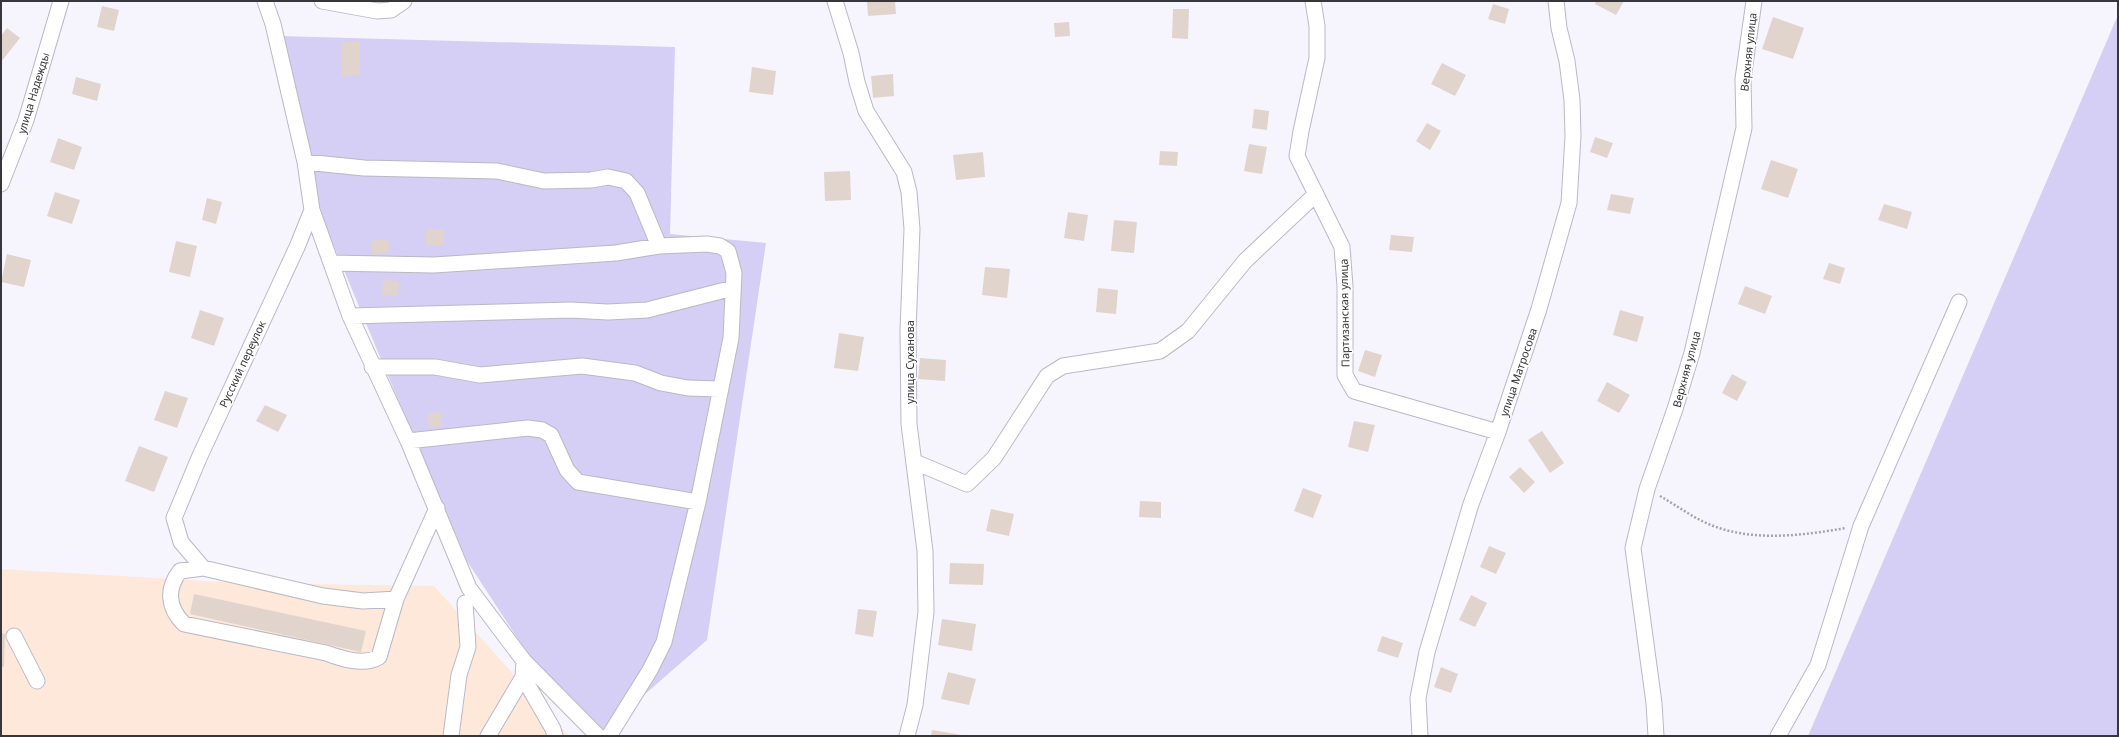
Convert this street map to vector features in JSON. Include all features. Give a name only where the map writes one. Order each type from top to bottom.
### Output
[{"type":"street","name":"улица Надежды","points":[[1,184],[26,120],[61,1]]},
{"type":"street","points":[[266,1],[273,24],[305,162],[312,210],[350,316],[372,367],[408,441],[469,588],[524,660],[598,736]]},
{"type":"street","points":[[322,1],[377,11],[391,10],[404,1]]},
{"type":"street","name":"улица Суханова","points":[[835,1],[851,53],[857,82],[866,111],[904,172],[909,192],[912,229],[908,330],[910,424],[925,551],[926,612],[915,705],[908,736]]},
{"type":"street","name":"Партизанская улица","points":[[1313,1],[1317,26],[1317,58],[1300,131],[1297,156],[1342,247],[1345,286],[1345,375],[1354,390],[1498,432]]},
{"type":"street","name":"улица Матросова","points":[[1420,736],[1418,698],[1427,652],[1471,504],[1498,432],[1539,309],[1569,203],[1573,136],[1572,100],[1567,61],[1559,28],[1556,1]]},
{"type":"street","name":"Верхняя улица","points":[[1656,736],[1654,703],[1634,548],[1647,489],[1675,409],[1692,353],[1744,128],[1743,79],[1754,1]]},
{"type":"street","points":[[305,162],[364,168],[497,171],[544,181],[591,180],[608,177],[626,181],[637,193],[659,246]]},
{"type":"street","points":[[915,462],[967,484],[994,458],[1047,376],[1063,366],[1160,351],[1188,331],[1245,261],[1316,194]]},
{"type":"street","name":"Русский переулок","points":[[204,568],[181,542],[174,518],[199,458],[297,247],[312,210]]},
{"type":"street","points":[[331,263],[434,265],[616,253],[659,246],[707,244],[720,246],[728,251],[732,260],[733,288],[731,338],[698,502],[664,642],[650,670],[609,736]]},
{"type":"street","points":[[350,316],[571,310],[608,312],[647,310],[669,306],[733,288]]},
{"type":"street","points":[[1778,736],[1818,665],[1861,526],[1959,302]]},
{"type":"street","points":[[372,367],[435,367],[480,375],[582,366],[635,373],[660,382],[688,388],[720,390]]},
{"type":"street","points":[[408,441],[528,428],[542,430],[551,435],[567,470],[578,482],[698,502]]},
{"type":"street","points":[[396,599],[363,601],[323,596],[204,568],[180,571],[169,592],[171,604],[177,617],[184,624],[326,653],[341,658],[366,661],[373,660],[379,657],[396,599],[437,508]]},
{"type":"street","points":[[452,736],[459,675],[468,647],[465,604]]},
{"type":"street","points":[[14,636],[37,682]]},
{"type":"street","points":[[488,736],[523,677],[524,660]]},
{"type":"street","points":[[523,677],[553,729],[555,736]]},
{"type":"path","points":[[1647,489],[1703,521],[1739,533],[1781,536],[1812,534],[1861,526]]},
{"type":"shaded area","points":[[2118,15],[2118,736],[1808,736]]},
{"type":"shaded area","points":[[279,36],[675,47],[670,234],[766,243],[707,640],[604,730],[527,653],[467,561],[319,210]]},
{"type":"shaded area","points":[[1,569],[240,583],[434,586],[569,736],[1,736]]},
{"type":"building","points":[[366,1],[381,1],[381,2],[366,4]]},
{"type":"building","points":[[867,1],[895,1],[896,14],[868,16]]},
{"type":"building","points":[[1596,1],[1624,1],[1616,15],[1595,4]]},
{"type":"building","points":[[1493,4],[1509,9],[1505,24],[1488,19]]},
{"type":"building","points":[[102,6],[119,10],[114,31],[97,27]]},
{"type":"building","points":[[1173,9],[1189,9],[1188,39],[1172,38]]},
{"type":"building","points":[[1773,17],[1804,28],[1793,59],[1762,49]]},
{"type":"building","points":[[1069,22],[1070,36],[1055,37],[1054,23]]},
{"type":"building","points":[[7,28],[20,38],[1,62],[1,36]]},
{"type":"building","points":[[360,41],[360,75],[342,76],[342,42]]},
{"type":"building","points":[[1442,63],[1466,75],[1455,96],[1431,84]]},
{"type":"building","points":[[752,67],[776,71],[773,95],[749,92]]},
{"type":"building","points":[[893,74],[894,96],[873,98],[871,76]]},
{"type":"building","points":[[76,77],[101,84],[97,101],[72,94]]},
{"type":"building","points":[[1254,109],[1269,111],[1267,130],[1252,128]]},
{"type":"building","points":[[1427,123],[1441,131],[1430,150],[1416,141]]},
{"type":"building","points":[[1595,137],[1613,143],[1607,158],[1590,152]]},
{"type":"building","points":[[58,138],[82,147],[74,170],[50,162]]},
{"type":"building","points":[[1249,144],[1267,147],[1262,174],[1244,171]]},
{"type":"building","points":[[1160,151],[1178,152],[1177,166],[1159,165]]},
{"type":"building","points":[[983,152],[985,177],[956,180],[953,155]]},
{"type":"building","points":[[1771,160],[1798,169],[1788,198],[1761,189]]},
{"type":"building","points":[[850,171],[851,200],[825,201],[824,172]]},
{"type":"building","points":[[55,192],[80,200],[72,224],[47,216]]},
{"type":"building","points":[[1611,194],[1634,198],[1630,214],[1607,210]]},
{"type":"building","points":[[207,198],[222,202],[216,224],[202,220]]},
{"type":"building","points":[[1884,204],[1912,212],[1907,229],[1878,220]]},
{"type":"building","points":[[1068,212],[1088,215],[1084,241],[1064,238]]},
{"type":"building","points":[[1114,220],[1137,222],[1134,253],[1111,251]]},
{"type":"building","points":[[426,229],[444,229],[444,245],[426,245]]},
{"type":"building","points":[[1391,235],[1414,237],[1412,252],[1389,250]]},
{"type":"building","points":[[388,239],[390,252],[372,255],[371,241]]},
{"type":"building","points":[[176,241],[197,246],[190,277],[169,272]]},
{"type":"building","points":[[7,254],[31,260],[24,287],[1,282]]},
{"type":"building","points":[[1829,263],[1845,268],[1840,284],[1823,279]]},
{"type":"building","points":[[985,267],[1010,269],[1007,298],[982,295]]},
{"type":"building","points":[[383,280],[399,281],[398,296],[382,295]]},
{"type":"building","points":[[1745,286],[1772,296],[1765,314],[1738,304]]},
{"type":"building","points":[[1098,288],[1118,290],[1116,314],[1096,312]]},
{"type":"building","points":[[200,310],[224,318],[214,346],[191,338]]},
{"type":"building","points":[[1620,310],[1644,317],[1637,342],[1613,335]]},
{"type":"building","points":[[839,333],[864,337],[858,371],[834,368]]},
{"type":"building","points":[[1365,350],[1382,355],[1375,377],[1358,371]]},
{"type":"building","points":[[920,358],[946,360],[945,381],[918,379]]},
{"type":"building","points":[[1732,374],[1747,382],[1737,401],[1722,393]]},
{"type":"building","points":[[1607,382],[1630,395],[1619,413],[1597,401]]},
{"type":"building","points":[[165,391],[188,398],[177,428],[154,420]]},
{"type":"building","points":[[265,405],[287,415],[278,432],[256,421]]},
{"type":"building","points":[[441,412],[442,426],[429,428],[428,413]]},
{"type":"building","points":[[1354,421],[1375,425],[1368,452],[1348,447]]},
{"type":"building","points":[[1542,431],[1564,463],[1550,473],[1528,440]]},
{"type":"building","points":[[139,446],[168,457],[154,492],[125,481]]},
{"type":"building","points":[[1520,467],[1535,482],[1524,493],[1509,477]]},
{"type":"building","points":[[1303,488],[1322,495],[1313,518],[1294,511]]},
{"type":"building","points":[[1140,501],[1161,502],[1161,518],[1139,517]]},
{"type":"building","points":[[991,509],[1014,514],[1009,536],[986,531]]},
{"type":"building","points":[[1489,546],[1506,553],[1496,574],[1480,567]]},
{"type":"building","points":[[950,563],[984,564],[983,585],[949,584]]},
{"type":"building","points":[[194,594],[366,631],[361,652],[190,614]]},
{"type":"building","points":[[1471,595],[1487,603],[1475,627],[1459,620]]},
{"type":"building","points":[[858,609],[877,611],[873,637],[855,634]]},
{"type":"building","points":[[942,619],[976,624],[972,651],[938,645]]},
{"type":"building","points":[[1,633],[5,634],[4,667],[1,667]]},
{"type":"building","points":[[1382,636],[1403,643],[1398,658],[1377,651]]},
{"type":"building","points":[[1441,667],[1458,674],[1451,693],[1434,687]]},
{"type":"building","points":[[948,672],[976,679],[969,705],[941,699]]},
{"type":"building","points":[[932,730],[962,735],[962,736],[931,736]]}]
